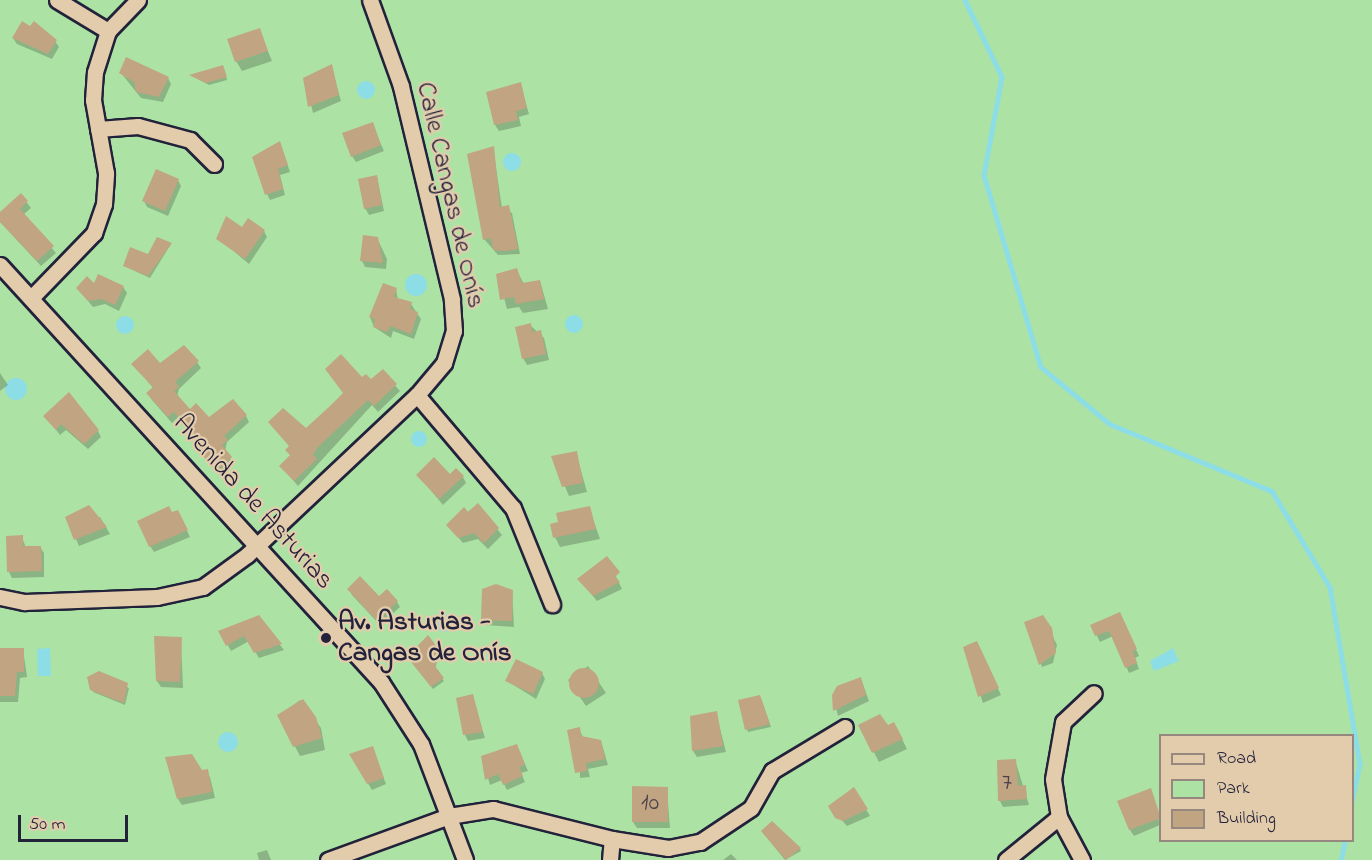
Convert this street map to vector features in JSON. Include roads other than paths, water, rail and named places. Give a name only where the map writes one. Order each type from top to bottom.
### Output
[{"type":"street","points":[[57,0],[108,31]]},
{"type":"street","points":[[31,298],[94,233],[104,204],[106,173],[98,129],[94,72],[108,31],[138,0]]},
{"type":"street","name":"Calle Cangas de Onís","points":[[0,597],[24,602],[184,593],[221,576],[417,395],[444,363],[454,332],[452,299],[401,86],[370,0]]},
{"type":"street","points":[[98,129],[138,126],[190,140],[214,164]]},
{"type":"street","name":"Avenida de Asturias","points":[[0,265],[258,544],[402,710],[449,816],[465,860]]},
{"type":"street","points":[[417,395],[513,508],[552,604]]},
{"type":"street","points":[[1082,860],[1059,817],[1053,779],[1063,722],[1094,693]]},
{"type":"street","points":[[328,860],[449,816],[493,809],[612,839],[668,848],[700,843],[751,808],[772,771],[845,727]]},
{"type":"street","points":[[1006,860],[1059,817]]},
{"type":"street","points":[[610,860],[612,839]]},
{"type":"water","points":[[366,81],[374,86],[375,90],[370,98],[366,99],[358,94],[357,90],[362,82]]},
{"type":"water","points":[[512,153],[518,156],[521,162],[518,168],[512,171],[506,168],[503,162],[506,156]]},
{"type":"water","points":[[416,274],[424,277],[427,285],[424,293],[416,296],[408,293],[405,285],[408,277]]},
{"type":"water","points":[[574,315],[580,318],[583,324],[580,330],[574,333],[568,330],[565,324],[568,318]]},
{"type":"water","points":[[125,316],[131,319],[134,325],[131,331],[125,334],[119,331],[116,325],[119,319]]},
{"type":"water","points":[[16,378],[24,381],[27,389],[24,397],[16,400],[8,397],[5,389],[8,381]]},
{"type":"water","points":[[416,431],[422,431],[427,439],[425,445],[416,447],[411,442],[411,436]]},
{"type":"water","points":[[440,614],[448,614],[453,619],[451,630],[440,632],[435,627],[435,619]]},
{"type":"water","points":[[50,648],[51,676],[38,676],[37,649]]},
{"type":"water","points":[[1173,648],[1179,661],[1154,671],[1150,661]]},
{"type":"water","points":[[228,732],[235,735],[238,742],[235,749],[228,752],[221,749],[218,742],[221,735]]},
{"type":"waterway","points":[[965,0],[1002,77],[984,175],[1041,367],[1110,424],[1272,491],[1330,587],[1360,764],[1354,792]]},
{"type":"waterway","points":[[1341,860],[1345,842]]},
{"type":"place","name":"Av. Asturias - Cangas de Onís","points":[[326,638]]}]
